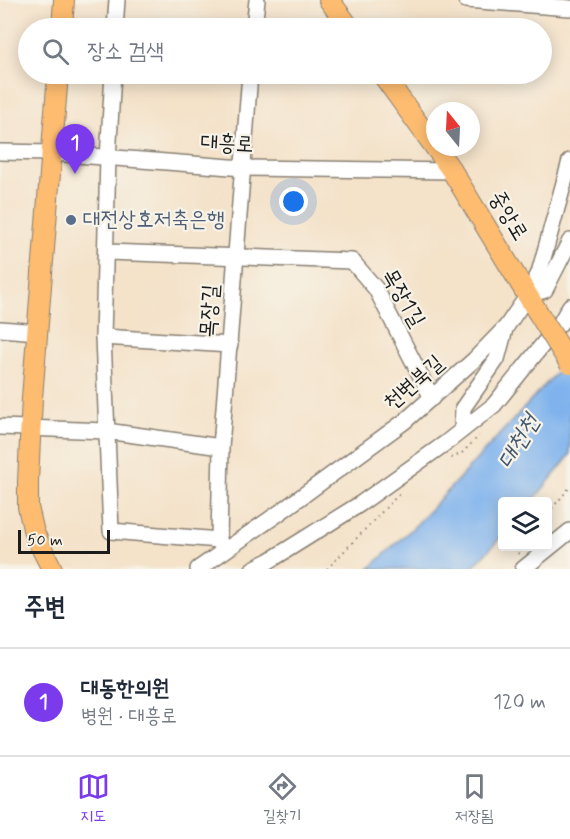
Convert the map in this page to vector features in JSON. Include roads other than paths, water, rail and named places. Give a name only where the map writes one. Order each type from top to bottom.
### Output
[{"type":"main road","points":[[63,18],[64,0]]},
{"type":"main road","points":[[329,0],[342,18]]},
{"type":"main road","points":[[52,569],[34,533],[28,507],[32,398],[57,84]]},
{"type":"main road","name":"중앙로","points":[[389,84],[426,135]]},
{"type":"main road","name":"중앙로","points":[[442,156],[570,364]]},
{"type":"street","points":[[116,18],[117,0]]},
{"type":"street","points":[[255,18],[257,0]]},
{"type":"street","points":[[466,0],[570,8]]},
{"type":"street","points":[[112,84],[103,338],[111,531],[221,545]]},
{"type":"street","name":"목장길","points":[[221,545],[221,447],[249,84]]},
{"type":"street","name":"대흥로","points":[[0,152],[52,153],[243,168],[453,171]]},
{"type":"street","name":"천변북길","points":[[198,569],[221,545],[351,462],[405,421],[533,303],[570,161]]},
{"type":"street","points":[[533,303],[545,290],[570,241]]},
{"type":"street","name":"목장1길","points":[[107,252],[352,261],[376,289],[432,398]]},
{"type":"street","points":[[253,569],[360,504],[494,405],[561,322],[570,306]]},
{"type":"street","points":[[462,430],[463,408],[497,359],[506,327]]},
{"type":"street","points":[[0,329],[38,332]]},
{"type":"street","points":[[103,338],[230,345]]},
{"type":"street","points":[[0,427],[106,431],[221,447]]},
{"type":"street","points":[[523,569],[570,531]]},
{"type":"water","name":"대천천","points":[[570,358],[570,455],[536,497],[498,497],[498,540],[471,569],[369,569],[418,523]]},
{"type":"place","name":"대동한의원","points":[[75,174]]},
{"type":"place","name":"대전상호저축은행","points":[[71,220]]}]
